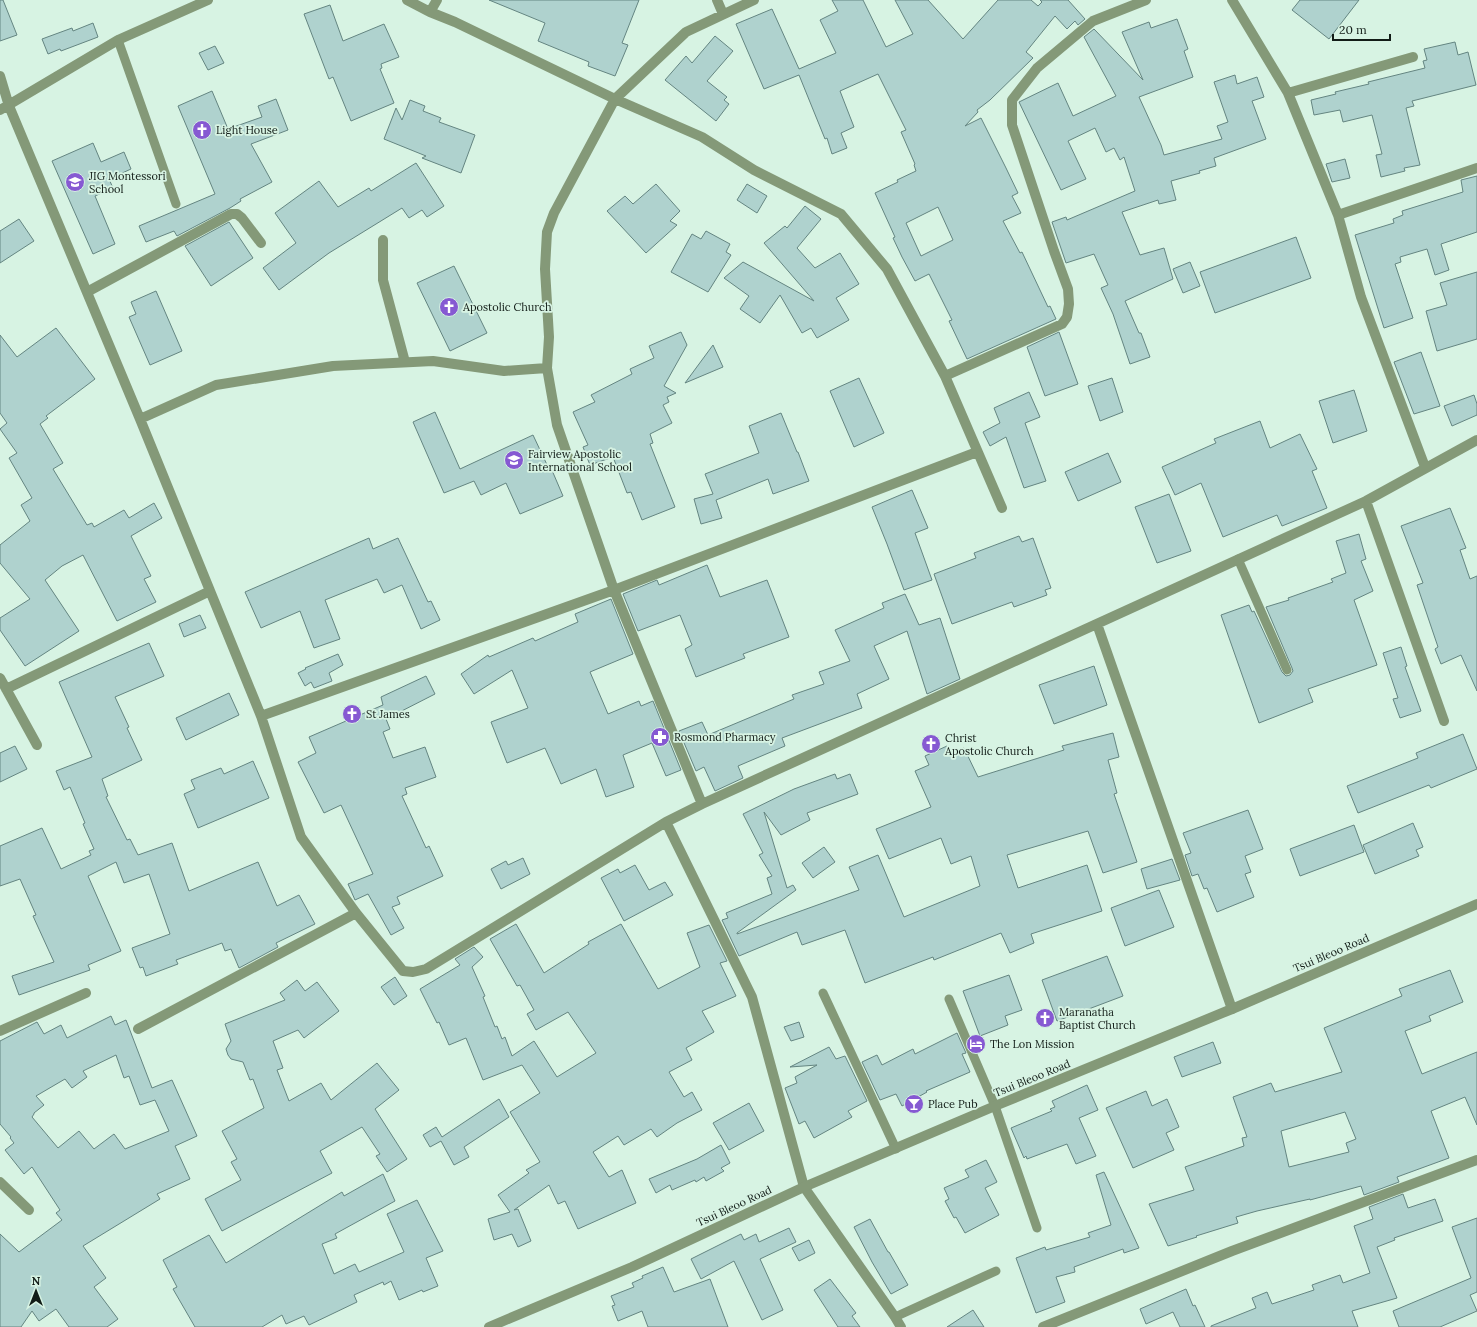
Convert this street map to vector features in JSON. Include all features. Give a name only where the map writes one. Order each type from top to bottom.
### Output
[{"type":"street","points":[[4,108],[118,40],[208,0]]},
{"type":"street","points":[[407,0],[615,99],[702,137],[754,170],[841,214],[888,269],[945,376],[1002,508]]},
{"type":"street","points":[[430,12],[437,0]]},
{"type":"street","points":[[717,0],[723,14]]},
{"type":"street","points":[[702,804],[614,590],[557,425],[547,368],[549,337],[545,269],[547,232],[554,213],[615,99],[686,32],[754,0]]},
{"type":"street","points":[[945,376],[1062,324],[1066,317],[1069,304],[1068,289],[1012,125],[1012,100],[1037,68],[1093,21],[1146,0]]},
{"type":"street","points":[[1232,0],[1288,93],[1338,216],[1361,297],[1425,467]]},
{"type":"street","points":[[1288,93],[1413,56]]},
{"type":"street","points":[[0,76],[4,108],[87,292],[140,419],[261,716],[301,837],[356,913],[403,971],[413,972],[426,969],[666,822],[702,804],[1366,501],[1425,467],[1477,440]]},
{"type":"street","points":[[1338,216],[1477,168]]},
{"type":"street","points":[[87,292],[231,214],[237,214],[242,218],[261,243]]},
{"type":"street","points":[[383,240],[383,280],[405,362]]},
{"type":"street","points":[[140,419],[216,385],[333,366],[433,361],[504,371],[547,368]]},
{"type":"street","points":[[261,716],[614,590],[977,452]]},
{"type":"street","points":[[1366,501],[1444,721]]},
{"type":"street","points":[[6,689],[210,591]]},
{"type":"street","points":[[1097,624],[1232,1009]]},
{"type":"street","points":[[0,678],[37,745]]},
{"type":"street","points":[[666,822],[752,997],[804,1187],[901,1327]]},
{"type":"street","name":"Tsui Bleoo Road","points":[[489,1327],[632,1267],[804,1187],[995,1106],[1232,1009],[1477,904]]},
{"type":"street","points":[[138,1029],[356,913]]},
{"type":"street","points":[[0,1031],[86,993]]},
{"type":"street","points":[[1044,1327],[1232,1251],[1477,1160]]},
{"type":"street","points":[[0,1182],[29,1210]]},
{"type":"lane","points":[[118,40],[176,204]]},
{"type":"lane","points":[[1238,559],[1287,670]]},
{"type":"lane","points":[[823,993],[896,1149]]},
{"type":"lane","points":[[949,999],[995,1106],[1037,1228]]},
{"type":"lane","points":[[895,1317],[996,1271]]},
{"type":"building","points":[[0,0],[3,0],[17,35],[0,41]]},
{"type":"building","points":[[489,0],[639,0],[622,43],[628,45],[615,76],[588,66],[589,62],[538,41],[545,23]]},
{"type":"building","points":[[832,0],[863,0],[886,47],[913,34],[895,0],[928,0],[963,39],[998,0],[1031,0],[1038,6],[1042,2],[1040,0],[1068,0],[1085,19],[1078,25],[1075,21],[1067,29],[1055,16],[1026,52],[1033,58],[990,100],[977,110],[978,112],[965,126],[981,118],[1018,193],[1012,196],[1021,213],[1003,221],[1020,253],[1022,252],[1048,307],[1050,306],[1056,319],[967,359],[949,321],[952,320],[929,274],[915,281],[893,238],[895,237],[875,193],[916,171],[915,164],[901,132],[906,130],[878,74],[840,91],[854,127],[841,133],[847,148],[832,154],[827,138],[825,139],[799,75],[764,89],[736,24],[772,9],[799,69],[836,53],[820,20],[838,11]],"holes":[[[938,207],[953,240],[921,256],[906,223]]]},
{"type":"building","points":[[1300,0],[1359,0],[1329,39],[1292,10]]},
{"type":"building","points":[[330,5],[343,41],[384,24],[399,57],[381,64],[382,68],[380,69],[394,103],[351,121],[333,77],[329,79],[304,14]]},
{"type":"building","points":[[1177,19],[1188,49],[1184,51],[1193,77],[1139,97],[1161,145],[1164,155],[1222,139],[1217,126],[1228,122],[1214,82],[1235,75],[1237,84],[1257,77],[1264,97],[1252,101],[1266,139],[1214,158],[1216,166],[1199,171],[1200,173],[1171,181],[1176,200],[1159,204],[1158,200],[1122,212],[1140,255],[1164,248],[1173,279],[1125,301],[1139,333],[1141,333],[1150,357],[1130,364],[1113,314],[1101,288],[1108,285],[1094,254],[1066,263],[1052,222],[1066,217],[1067,220],[1135,191],[1124,157],[1120,160],[1114,148],[1106,152],[1095,128],[1068,141],[1086,179],[1061,190],[1019,102],[1058,83],[1073,116],[1116,96],[1084,37],[1094,29],[1143,80],[1122,32],[1149,22],[1151,28]]},
{"type":"building","points":[[93,23],[98,37],[61,51],[60,49],[48,54],[42,39],[72,28],[73,31]]},
{"type":"building","points":[[715,36],[733,51],[707,81],[727,97],[724,100],[729,104],[716,121],[665,80],[686,56],[692,63]]},
{"type":"building","points":[[1455,42],[1458,55],[1468,52],[1476,85],[1412,101],[1414,106],[1406,108],[1420,165],[1404,168],[1405,171],[1381,177],[1376,155],[1382,154],[1372,115],[1343,122],[1340,110],[1314,115],[1311,100],[1336,94],[1335,92],[1369,84],[1368,82],[1425,68],[1423,61],[1427,60],[1424,49]]},
{"type":"building","points":[[215,46],[224,63],[208,70],[199,53]]},
{"type":"building","points":[[212,91],[228,129],[262,117],[258,106],[276,99],[288,130],[251,144],[272,182],[240,199],[241,201],[230,208],[177,236],[174,231],[146,242],[139,226],[215,194],[178,106]]},
{"type":"building","points":[[410,100],[425,106],[423,111],[441,118],[439,122],[475,135],[461,173],[422,158],[426,156],[384,139],[396,108],[402,120]]},
{"type":"building","points":[[93,143],[101,162],[124,152],[131,169],[109,179],[113,188],[95,196],[115,244],[93,254],[52,161]]},
{"type":"building","points":[[1345,159],[1350,178],[1332,182],[1326,164]]},
{"type":"building","points":[[416,163],[444,206],[427,217],[422,210],[409,218],[402,208],[329,253],[279,290],[263,268],[296,243],[275,213],[319,181],[338,207],[369,188],[371,191]]},
{"type":"building","points":[[1477,176],[1477,232],[1441,244],[1449,270],[1435,275],[1427,249],[1400,257],[1401,262],[1395,264],[1413,318],[1384,328],[1355,235],[1394,223],[1393,219],[1403,215],[1402,211],[1463,192],[1461,180]]},
{"type":"building","points":[[656,184],[680,211],[670,221],[677,225],[646,253],[607,211],[625,196],[633,204]]},
{"type":"building","points":[[747,184],[767,196],[757,213],[737,200]]},
{"type":"building","points":[[805,206],[821,219],[797,248],[815,268],[840,253],[859,284],[836,298],[849,320],[817,338],[811,328],[802,333],[780,295],[760,323],[740,309],[749,296],[724,278],[743,262],[814,301],[764,243],[785,226],[787,228]]},
{"type":"building","points":[[19,219],[34,241],[0,263],[0,231]]},
{"type":"building","points":[[229,222],[253,258],[211,286],[185,246]]},
{"type":"building","points":[[706,231],[730,244],[726,252],[731,255],[708,292],[671,272],[692,234],[701,239]]},
{"type":"building","points":[[1296,237],[1311,278],[1215,313],[1200,272]]},
{"type":"building","points":[[1190,262],[1200,286],[1183,293],[1173,269]]},
{"type":"building","points":[[454,266],[487,333],[450,351],[417,283]]},
{"type":"building","points":[[1477,272],[1477,339],[1437,351],[1426,311],[1447,305],[1440,283]]},
{"type":"building","points":[[156,291],[182,351],[150,365],[129,317],[136,314],[131,302]]},
{"type":"building","points":[[56,328],[95,379],[46,416],[48,418],[40,424],[63,463],[53,469],[87,525],[92,523],[94,527],[124,510],[129,518],[154,503],[162,518],[131,536],[151,576],[144,579],[156,602],[117,621],[83,555],[62,566],[45,580],[79,631],[25,666],[0,630],[0,618],[30,599],[0,563],[0,545],[30,521],[21,505],[32,498],[9,458],[17,453],[0,429],[7,423],[0,413],[0,335],[17,357]]},
{"type":"building","points":[[681,332],[687,345],[664,386],[676,393],[667,397],[669,402],[663,405],[672,423],[650,434],[653,443],[650,444],[675,507],[642,520],[631,492],[627,493],[613,457],[590,465],[583,447],[588,445],[573,412],[595,402],[591,395],[632,374],[630,369],[654,358],[649,346]]},
{"type":"building","points":[[1059,332],[1078,384],[1045,396],[1027,347]]},
{"type":"building","points":[[713,345],[723,367],[685,383]]},
{"type":"building","points":[[1421,352],[1440,406],[1414,414],[1394,362]]},
{"type":"building","points":[[859,378],[884,433],[854,447],[830,391]]},
{"type":"building","points":[[1112,378],[1123,412],[1100,421],[1088,386]]},
{"type":"building","points":[[1354,390],[1367,431],[1333,443],[1319,401]]},
{"type":"building","points":[[1029,392],[1040,417],[1025,423],[1046,481],[1024,488],[1006,437],[990,446],[983,432],[1000,423],[994,408]]},
{"type":"building","points":[[1474,395],[1477,404],[1477,415],[1452,426],[1444,406]]},
{"type":"building","points":[[435,412],[460,469],[533,435],[549,469],[551,468],[563,496],[520,514],[506,483],[481,495],[474,481],[444,493],[413,422]]},
{"type":"building","points":[[781,413],[809,481],[773,494],[768,479],[716,500],[722,518],[701,524],[694,499],[713,494],[705,474],[759,453],[749,426]]},
{"type":"building","points":[[1260,421],[1270,448],[1300,434],[1317,469],[1312,471],[1327,508],[1282,526],[1277,515],[1223,537],[1201,483],[1175,495],[1162,467],[1216,443],[1214,439]]},
{"type":"building","points":[[1108,453],[1121,482],[1078,501],[1065,472]]},
{"type":"building","points":[[912,490],[928,528],[915,533],[932,580],[904,590],[872,507]]},
{"type":"building","points":[[1169,494],[1191,551],[1157,563],[1135,507]]},
{"type":"building","points":[[1450,508],[1466,548],[1460,550],[1470,579],[1477,576],[1477,691],[1461,655],[1441,664],[1435,649],[1438,647],[1417,585],[1423,583],[1401,526]]},
{"type":"building","points":[[1359,534],[1366,559],[1361,561],[1373,591],[1354,600],[1377,665],[1308,689],[1313,702],[1259,723],[1221,615],[1249,605],[1252,612],[1254,611],[1282,672],[1286,676],[1290,675],[1293,671],[1292,668],[1266,607],[1289,600],[1288,598],[1333,582],[1331,579],[1346,573],[1336,541]]},
{"type":"building","points":[[1019,536],[1022,542],[1033,538],[1051,588],[1045,590],[1047,595],[1014,607],[1012,602],[952,624],[934,574],[976,558],[974,553]]},
{"type":"building","points":[[369,538],[373,549],[398,538],[428,602],[431,601],[440,620],[421,629],[402,585],[384,593],[377,579],[325,600],[340,639],[314,648],[300,611],[261,628],[245,592]]},
{"type":"building","points":[[707,565],[720,597],[767,580],[789,637],[743,654],[745,658],[696,677],[685,649],[692,645],[680,615],[638,631],[623,594],[657,580],[659,585]]},
{"type":"building","points":[[905,594],[919,625],[940,618],[960,679],[927,694],[907,631],[874,646],[889,679],[857,694],[862,708],[782,738],[785,746],[738,766],[743,778],[715,791],[704,767],[696,771],[679,731],[702,722],[708,735],[794,699],[792,695],[824,684],[819,672],[850,661],[835,630],[884,608],[882,603]]},
{"type":"building","points":[[611,599],[633,654],[590,672],[608,714],[639,701],[641,706],[653,701],[681,770],[666,776],[652,743],[623,755],[634,787],[606,797],[596,769],[561,784],[545,748],[507,763],[491,722],[528,708],[512,670],[474,694],[461,674],[488,655],[489,657],[533,638],[535,641],[578,622],[575,614]]},
{"type":"building","points":[[200,615],[206,628],[184,637],[179,624]]},
{"type":"building","points":[[149,643],[164,676],[115,697],[142,760],[102,779],[108,796],[106,797],[127,840],[130,839],[138,855],[172,843],[189,891],[258,862],[277,906],[299,895],[315,924],[276,943],[278,947],[239,968],[231,949],[225,951],[222,943],[176,960],[178,964],[146,976],[143,967],[140,968],[132,948],[170,934],[149,874],[124,883],[116,862],[88,876],[121,951],[88,965],[90,970],[19,995],[12,976],[54,962],[33,916],[36,915],[20,879],[0,886],[0,846],[42,828],[61,869],[91,855],[89,851],[94,849],[83,824],[85,823],[70,787],[64,790],[56,771],[92,757],[59,682]]},
{"type":"building","points":[[1401,647],[1407,666],[1405,667],[1421,711],[1400,718],[1393,699],[1398,698],[1383,653]]},
{"type":"building","points":[[338,654],[343,665],[329,673],[332,681],[314,688],[311,682],[305,686],[298,673],[306,669],[305,668]]},
{"type":"building","points":[[1094,666],[1107,705],[1054,724],[1039,685]]},
{"type":"building","points":[[426,676],[435,694],[386,719],[390,729],[383,732],[393,758],[425,747],[436,777],[405,788],[407,794],[402,796],[426,848],[429,846],[443,876],[397,897],[400,904],[392,907],[404,928],[391,935],[368,894],[355,900],[348,884],[373,874],[341,805],[324,813],[298,762],[316,753],[309,737],[383,705],[381,697]]},
{"type":"building","points":[[229,693],[239,715],[186,740],[176,718]]},
{"type":"building","points":[[1113,733],[1119,757],[1108,760],[1117,793],[1114,794],[1137,862],[1103,873],[1088,831],[1007,855],[1018,888],[1087,865],[1102,911],[1031,934],[1034,943],[1010,953],[1001,933],[934,960],[933,957],[865,983],[845,930],[802,945],[797,932],[739,956],[722,920],[728,918],[726,913],[772,894],[767,878],[772,876],[759,855],[763,853],[743,814],[794,789],[835,774],[837,779],[850,774],[858,794],[807,813],[810,820],[781,835],[764,812],[787,888],[793,885],[796,890],[737,934],[859,890],[849,867],[878,855],[904,917],[980,886],[971,856],[951,864],[941,838],[889,859],[876,829],[931,807],[915,771],[929,765],[925,756],[947,746],[951,754],[964,748],[978,777],[1064,750],[1062,746]]},
{"type":"building","points":[[1463,734],[1477,769],[1431,788],[1429,785],[1358,813],[1347,786],[1418,758],[1416,753]]},
{"type":"building","points":[[15,746],[27,769],[0,782],[0,753]]},
{"type":"building","points":[[253,761],[269,798],[198,828],[184,794],[195,789],[191,780],[221,768],[224,774]]},
{"type":"building","points":[[1248,810],[1263,849],[1245,856],[1251,872],[1245,874],[1254,897],[1217,912],[1207,888],[1204,889],[1198,874],[1192,876],[1185,855],[1191,853],[1183,833]]},
{"type":"building","points":[[1413,823],[1423,847],[1416,850],[1419,856],[1375,874],[1363,845]]},
{"type":"building","points":[[1354,825],[1364,852],[1300,876],[1290,849]]},
{"type":"building","points":[[824,847],[835,862],[813,878],[802,863]]},
{"type":"building","points":[[523,858],[530,874],[501,889],[491,869],[506,861],[508,865]]},
{"type":"building","points":[[1172,859],[1180,880],[1147,889],[1141,869]]},
{"type":"building","points":[[635,865],[649,890],[665,882],[673,895],[624,921],[601,878],[618,869],[620,873]]},
{"type":"building","points":[[1159,890],[1174,927],[1125,946],[1111,908]]},
{"type":"building","points":[[516,924],[544,973],[589,944],[588,942],[621,924],[658,989],[700,967],[687,933],[709,925],[727,961],[720,963],[736,996],[702,1011],[714,1032],[686,1048],[692,1060],[669,1072],[684,1097],[692,1092],[702,1110],[677,1123],[657,1137],[651,1129],[624,1145],[618,1136],[593,1152],[609,1177],[622,1170],[636,1203],[578,1229],[565,1201],[558,1204],[549,1185],[514,1210],[518,1209],[531,1241],[518,1247],[512,1234],[494,1240],[488,1219],[510,1212],[498,1195],[529,1173],[526,1170],[540,1162],[510,1112],[540,1093],[522,1065],[483,1080],[466,1038],[449,1045],[439,1022],[437,1023],[420,989],[460,965],[455,959],[474,947],[483,957],[472,967],[485,996],[483,997],[495,1027],[497,1026],[502,1039],[505,1037],[512,1056],[534,1041],[557,1077],[596,1053],[568,1012],[536,1030],[527,1014],[534,1010],[520,985],[517,986],[490,939]]},
{"type":"building","points":[[1107,956],[1123,996],[1057,1021],[1042,980]]},
{"type":"building","points":[[1450,970],[1463,1002],[1429,1016],[1431,1021],[1405,1031],[1422,1074],[1477,1052],[1477,1125],[1465,1097],[1431,1111],[1449,1158],[1397,1177],[1399,1182],[1364,1195],[1361,1186],[1310,1200],[1257,1211],[1236,1217],[1238,1223],[1168,1246],[1149,1204],[1194,1190],[1185,1167],[1244,1146],[1242,1138],[1247,1137],[1233,1097],[1271,1083],[1275,1092],[1342,1072],[1324,1028],[1402,996],[1399,989]],"holes":[[[1345,1112],[1356,1139],[1346,1143],[1349,1152],[1289,1167],[1281,1131]]]},
{"type":"building","points":[[1009,975],[1022,1010],[1005,1016],[1008,1025],[980,1036],[963,991]]},
{"type":"building","points":[[395,977],[407,996],[394,1005],[381,987]]},
{"type":"building","points":[[297,980],[305,991],[317,982],[339,1011],[304,1038],[298,1030],[273,1041],[283,1068],[277,1070],[289,1101],[321,1083],[331,1100],[377,1063],[399,1090],[375,1109],[407,1159],[387,1172],[376,1156],[380,1154],[362,1127],[320,1151],[332,1173],[222,1231],[205,1199],[241,1180],[231,1162],[237,1159],[222,1131],[264,1108],[253,1079],[250,1080],[243,1062],[231,1059],[228,1055],[226,1049],[231,1041],[225,1024],[285,1000],[280,993]]},
{"type":"building","points":[[111,1016],[115,1025],[126,1020],[152,1088],[172,1080],[197,1136],[175,1146],[190,1179],[157,1194],[160,1199],[83,1246],[106,1278],[94,1287],[118,1319],[107,1327],[69,1327],[56,1309],[39,1321],[32,1311],[21,1327],[0,1327],[0,1234],[19,1252],[62,1220],[56,1213],[60,1210],[32,1167],[24,1174],[5,1150],[14,1143],[0,1124],[0,1041],[37,1022],[44,1034],[61,1025],[67,1038]],"holes":[[[116,1055],[124,1078],[129,1076],[140,1105],[155,1100],[169,1131],[125,1149],[114,1134],[94,1149],[79,1131],[58,1148],[32,1117],[34,1113],[44,1105],[36,1096],[65,1079],[72,1088],[87,1077],[83,1071]]]},
{"type":"building","points":[[799,1022],[804,1037],[791,1041],[784,1027]]},
{"type":"building","points":[[957,1033],[966,1053],[962,1054],[970,1072],[926,1091],[927,1092],[902,1106],[896,1094],[880,1100],[862,1062],[877,1055],[882,1065],[913,1049],[915,1054]]},
{"type":"building","points":[[1213,1042],[1221,1063],[1182,1077],[1174,1057]]},
{"type":"building","points":[[829,1047],[836,1059],[845,1056],[867,1101],[848,1111],[852,1117],[814,1138],[805,1121],[799,1124],[785,1088],[797,1083],[795,1077],[817,1065],[790,1067]]},
{"type":"building","points":[[1087,1085],[1098,1110],[1079,1118],[1096,1156],[1076,1164],[1067,1144],[1027,1159],[1026,1156],[1024,1158],[1011,1128],[1052,1111],[1050,1109],[1055,1107],[1052,1101]]},
{"type":"building","points":[[1146,1091],[1152,1106],[1167,1099],[1179,1127],[1166,1133],[1174,1150],[1133,1168],[1106,1108]]},
{"type":"building","points":[[499,1099],[509,1117],[464,1147],[469,1157],[454,1165],[441,1141],[430,1147],[423,1135],[436,1127],[442,1137]]},
{"type":"building","points":[[749,1103],[764,1131],[729,1150],[713,1123]]},
{"type":"building","points":[[721,1145],[730,1163],[721,1168],[724,1171],[706,1181],[704,1177],[696,1182],[695,1180],[672,1190],[670,1185],[656,1193],[649,1179],[697,1159]]},
{"type":"building","points":[[986,1160],[997,1182],[985,1188],[999,1215],[965,1233],[956,1217],[954,1218],[945,1201],[949,1199],[944,1188],[969,1177],[965,1170]]},
{"type":"building","points":[[1104,1172],[1139,1248],[1124,1253],[1123,1249],[1074,1267],[1075,1272],[1056,1277],[1065,1302],[1036,1313],[1016,1258],[1045,1247],[1046,1250],[1090,1237],[1088,1233],[1111,1225],[1096,1175]]},
{"type":"building","points":[[383,1174],[395,1201],[335,1234],[337,1238],[322,1244],[334,1274],[355,1264],[359,1272],[404,1252],[387,1214],[417,1200],[443,1251],[426,1258],[438,1286],[423,1292],[422,1290],[399,1300],[391,1281],[384,1285],[383,1282],[354,1295],[357,1302],[309,1325],[304,1316],[286,1324],[282,1315],[262,1327],[195,1327],[173,1289],[177,1287],[163,1260],[209,1235],[226,1263],[342,1192],[344,1196]]},
{"type":"building","points":[[1403,1194],[1408,1208],[1435,1199],[1443,1221],[1394,1238],[1395,1240],[1377,1247],[1397,1298],[1352,1311],[1358,1327],[1211,1327],[1256,1308],[1252,1298],[1267,1292],[1272,1304],[1314,1290],[1312,1285],[1340,1275],[1343,1283],[1370,1273],[1354,1226],[1373,1219],[1369,1207]]},
{"type":"building","points":[[1477,1218],[1477,1292],[1470,1295],[1477,1311],[1440,1327],[1399,1327],[1393,1311],[1471,1278],[1452,1227]]},
{"type":"building","points":[[870,1219],[908,1285],[891,1294],[854,1227]]},
{"type":"building","points":[[789,1228],[796,1242],[760,1259],[783,1310],[762,1320],[734,1261],[701,1279],[691,1259],[741,1234],[744,1240],[756,1234],[759,1242]]},
{"type":"building","points":[[809,1240],[815,1253],[799,1261],[792,1248]]},
{"type":"building","points":[[663,1267],[674,1292],[710,1279],[728,1327],[648,1327],[642,1311],[618,1321],[612,1306],[615,1305],[611,1296],[634,1287],[632,1283],[643,1278],[642,1276]]},
{"type":"building","points":[[830,1279],[856,1313],[852,1316],[860,1327],[838,1327],[814,1290]]},
{"type":"building","points":[[1186,1289],[1193,1306],[1195,1305],[1205,1327],[1180,1327],[1173,1312],[1146,1324],[1140,1309]]},
{"type":"building","points":[[973,1310],[984,1327],[947,1327]]},
{"type":"place","name":"Light House","points":[[202,130]]},
{"type":"place","name":"JIG Montessori School","points":[[75,182]]},
{"type":"place","name":"Apostolic Church","points":[[449,307]]},
{"type":"place","name":"Fairview Apostolic International School","points":[[514,460]]},
{"type":"place","name":"St James","points":[[352,714]]},
{"type":"place","name":"Rosmond Pharmacy","points":[[660,737]]},
{"type":"place","name":"Christ Apostolic Church","points":[[931,744]]},
{"type":"place","name":"Maranatha Baptist Church","points":[[1045,1018]]},
{"type":"place","name":"The Lon Mission","points":[[976,1044]]},
{"type":"place","name":"Place Pub","points":[[914,1104]]}]
